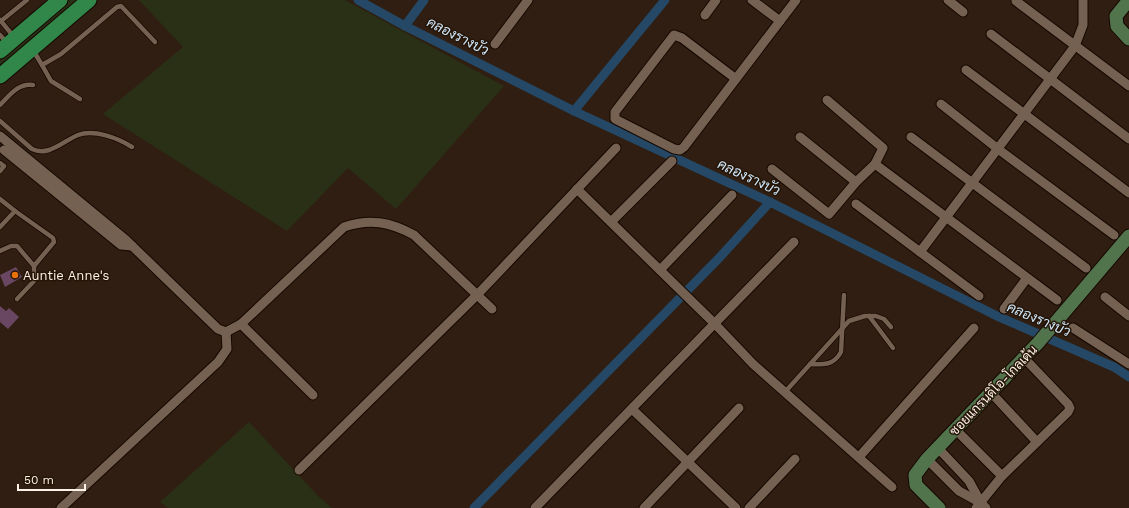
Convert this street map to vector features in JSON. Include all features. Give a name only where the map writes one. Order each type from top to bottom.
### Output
[{"type":"main road","points":[[6,42],[60,0]]},
{"type":"main road","points":[[0,76],[89,0]]},
{"type":"street","points":[[495,44],[528,0]]},
{"type":"street","points":[[704,15],[716,0]]},
{"type":"street","points":[[752,0],[780,21]]},
{"type":"street","points":[[736,79],[682,38],[674,36],[615,112],[615,119],[674,149],[680,150],[684,147],[736,79],[796,0]]},
{"type":"street","points":[[948,0],[963,12]]},
{"type":"street","points":[[920,252],[1075,46],[1083,25],[1083,0]]},
{"type":"street","points":[[1129,0],[1116,16],[1117,26],[1129,39]]},
{"type":"street","points":[[1016,1],[1129,86]]},
{"type":"street","points":[[991,34],[1129,139]]},
{"type":"street","points":[[966,70],[1129,193]]},
{"type":"street","points":[[772,169],[829,214],[856,182],[875,164],[882,148],[827,100]]},
{"type":"street","points":[[941,104],[998,149],[1114,235]]},
{"type":"street","points":[[0,136],[18,156],[91,216],[121,245],[132,246],[218,329],[226,332],[241,324],[344,227],[361,221],[398,227],[414,235],[492,309]]},
{"type":"street","points":[[800,137],[856,182]]},
{"type":"street","points":[[911,137],[1086,268]]},
{"type":"street","points":[[299,470],[477,295],[616,148]]},
{"type":"street","points":[[4,150],[18,156]]},
{"type":"street","points":[[611,222],[672,161]]},
{"type":"street","points":[[875,164],[1057,300]]},
{"type":"street","points":[[577,189],[715,324],[753,364],[892,487]]},
{"type":"street","points":[[660,270],[732,195]]},
{"type":"street","points":[[856,204],[979,296]]},
{"type":"street","name":"ซอยแกรนดิโอ-โกลเด้น","points":[[939,508],[915,482],[915,474],[927,459],[1038,343],[1129,236]]},
{"type":"street","points":[[535,508],[794,242]]},
{"type":"street","points":[[1004,309],[1027,278]]},
{"type":"street","points":[[1105,297],[1129,316]]},
{"type":"street","points":[[241,324],[313,394]]},
{"type":"street","points":[[858,457],[974,328]]},
{"type":"street","points":[[1073,328],[1129,364]]},
{"type":"street","points":[[62,508],[218,362],[227,349],[226,332]]},
{"type":"street","points":[[981,506],[1002,476],[1068,412],[1070,408],[1068,404],[1029,363]]},
{"type":"street","points":[[996,398],[1037,442]]},
{"type":"street","points":[[644,508],[739,408]]},
{"type":"street","points":[[632,409],[736,508]]},
{"type":"street","points":[[961,436],[1002,476]]},
{"type":"street","points":[[938,448],[969,481],[981,506]]},
{"type":"street","points":[[749,508],[795,459]]},
{"type":"street","points":[[927,459],[959,491],[981,506]]},
{"type":"lane","points":[[6,42],[1,21],[27,0]]},
{"type":"lane","points":[[42,65],[61,54],[117,7],[121,6],[155,42]]},
{"type":"lane","points":[[32,49],[51,81],[80,99]]},
{"type":"lane","points":[[0,105],[19,87],[25,84],[32,85]]},
{"type":"lane","points":[[0,121],[32,149],[37,151],[52,150],[79,135],[89,134],[122,140],[132,147]]},
{"type":"lane","points":[[0,163],[4,166],[0,171]]},
{"type":"lane","points":[[0,199],[14,211],[53,238],[51,247],[34,266],[34,281],[17,299]]},
{"type":"lane","points":[[0,227],[14,211]]},
{"type":"lane","points":[[0,251],[11,246],[16,246],[34,266]]},
{"type":"lane","points":[[810,364],[821,365],[837,359],[841,352],[844,295]]},
{"type":"lane","points":[[869,316],[893,348]]},
{"type":"lane","points":[[785,392],[849,321],[869,316],[884,319],[891,327]]},
{"type":"green space","points":[[70,0],[81,0],[0,69],[0,61]]},
{"type":"green space","points":[[139,0],[345,0],[504,86],[396,209],[348,168],[287,231],[103,114],[183,47]]},
{"type":"green space","points":[[249,422],[318,496],[332,508],[168,508],[160,502]]},
{"type":"building","points":[[16,267],[22,277],[5,287],[0,275]]},
{"type":"building","points":[[0,306],[6,311],[9,308],[19,317],[8,329],[0,322]]},
{"type":"waterway","name":"คลองรางบัว","points":[[358,0],[405,26],[574,111],[770,202],[997,316],[1114,367],[1129,377]]},
{"type":"waterway","points":[[405,26],[424,0]]},
{"type":"waterway","points":[[574,111],[665,0]]},
{"type":"waterway","points":[[474,508],[720,257],[770,202]]},
{"type":"place","name":"Auntie Anne's","points":[[15,275]]}]
